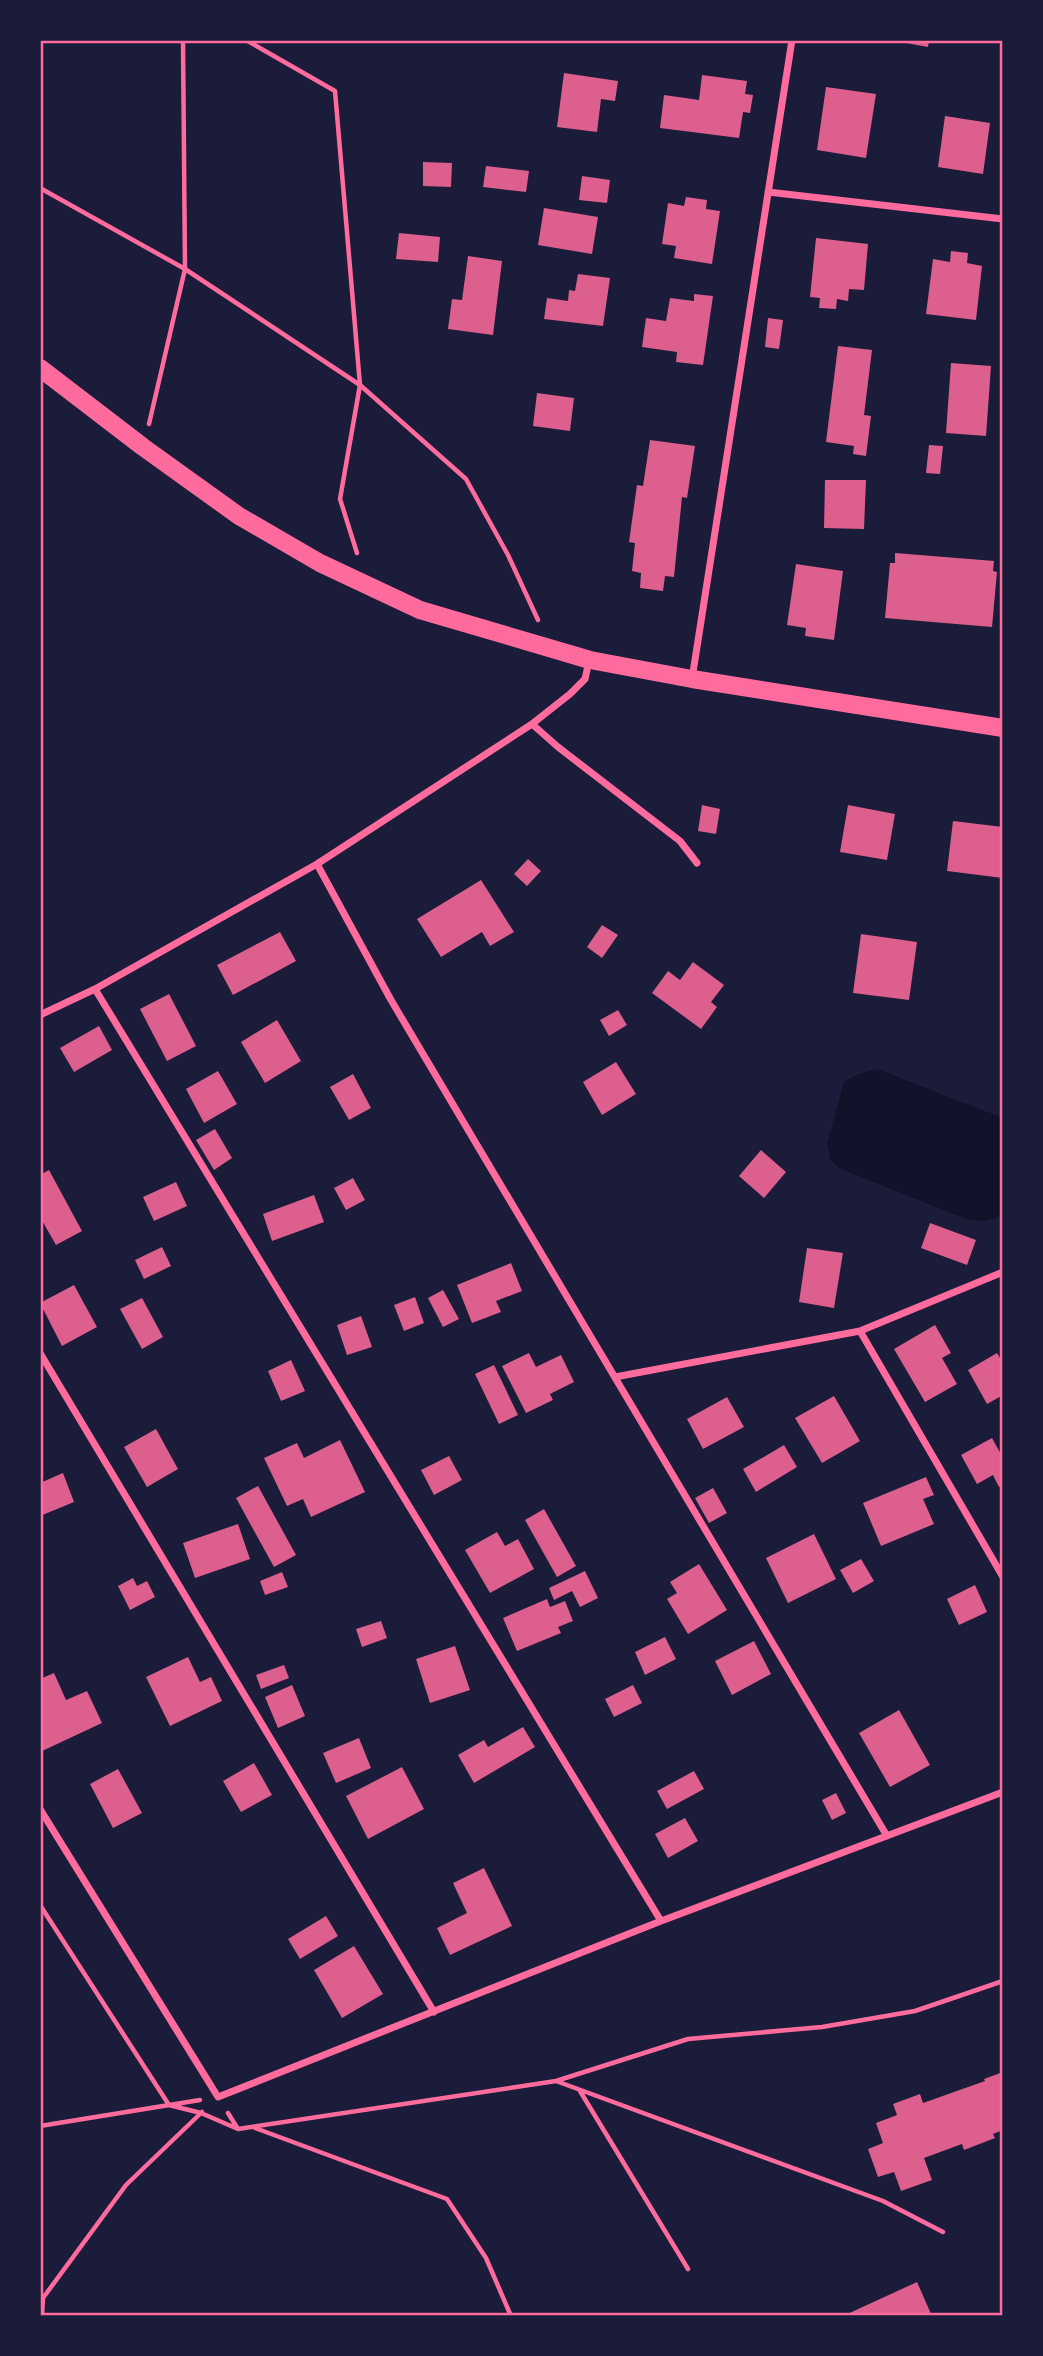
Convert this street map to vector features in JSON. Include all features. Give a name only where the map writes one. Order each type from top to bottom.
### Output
[{"type":"main road","points":[[40,368],[239,516],[320,563],[420,610],[590,660],[692,679],[1003,728]]},
{"type":"street","points":[[692,679],[792,40]]},
{"type":"street","points":[[768,192],[1003,219]]},
{"type":"street","points":[[40,1015],[95,989],[317,864],[532,724],[585,679],[590,660]]},
{"type":"street","points":[[532,724],[680,841],[697,863]]},
{"type":"street","points":[[317,864],[398,1012],[887,1836]]},
{"type":"street","points":[[95,989],[661,1921]]},
{"type":"street","points":[[615,1377],[860,1331],[1003,1272]]},
{"type":"street","points":[[860,1331],[1003,1577]]},
{"type":"street","points":[[40,1353],[434,2012]]},
{"type":"street","points":[[40,1809],[218,2097],[661,1921],[1003,1792]]},
{"type":"path","points":[[143,447],[185,269],[183,40]]},
{"type":"path","points":[[246,40],[335,91],[360,385],[340,499],[367,586]]},
{"type":"path","points":[[40,188],[185,269],[360,385],[466,480],[508,555],[551,650]]},
{"type":"path","points":[[40,1905],[169,2105],[201,2113],[238,2129],[556,2081],[688,2039],[822,2027],[915,2011],[1003,1981]]},
{"type":"path","points":[[556,2081],[883,2201],[943,2232]]},
{"type":"path","points":[[580,2090],[688,2269]]},
{"type":"path","points":[[40,2126],[218,2097]]},
{"type":"path","points":[[42,2316],[43,2298],[126,2185],[218,2097]]},
{"type":"path","points":[[218,2097],[238,2129]]},
{"type":"path","points":[[254,2127],[447,2199],[486,2258],[511,2316]]},
{"type":"shaded area","points":[[877,1069],[1003,1118],[1003,1215],[986,1221],[969,1220],[841,1169],[831,1161],[827,1144],[844,1082],[858,1074]]},
{"type":"building","points":[[890,40],[929,40],[928,47]]},
{"type":"building","points":[[564,73],[618,81],[615,101],[601,99],[597,132],[557,127]]},
{"type":"building","points":[[702,75],[747,81],[745,94],[753,95],[750,113],[743,112],[739,138],[660,128],[664,95],[699,100]]},
{"type":"building","points":[[826,87],[876,94],[866,158],[817,150]]},
{"type":"building","points":[[945,116],[990,123],[983,174],[938,167]]},
{"type":"building","points":[[423,162],[452,163],[451,187],[423,186]]},
{"type":"building","points":[[486,166],[529,171],[526,192],[483,187]]},
{"type":"building","points":[[582,176],[610,180],[607,203],[579,200]]},
{"type":"building","points":[[686,197],[707,200],[706,209],[720,211],[712,264],[674,258],[676,246],[662,244],[668,203],[684,206]]},
{"type":"building","points":[[544,208],[598,217],[592,254],[538,245]]},
{"type":"building","points":[[399,233],[440,237],[438,262],[396,259]]},
{"type":"building","points":[[816,238],[868,244],[864,290],[849,289],[848,301],[837,299],[836,309],[819,308],[820,298],[810,297]]},
{"type":"building","points":[[951,251],[968,253],[967,263],[982,266],[976,320],[926,314],[933,259],[950,262]]},
{"type":"building","points":[[468,256],[502,261],[493,335],[448,329],[452,299],[462,300]]},
{"type":"building","points":[[578,274],[610,278],[603,326],[544,319],[547,298],[568,301],[569,290],[575,291]]},
{"type":"building","points":[[694,294],[713,296],[703,365],[676,362],[677,352],[642,347],[646,318],[666,321],[670,298],[694,301]]},
{"type":"building","points":[[768,318],[783,320],[779,349],[765,347]]},
{"type":"building","points":[[838,346],[872,350],[864,415],[871,416],[866,456],[853,454],[854,446],[826,442]]},
{"type":"building","points":[[951,363],[991,366],[986,436],[946,433]]},
{"type":"building","points":[[537,393],[574,398],[570,431],[533,426]]},
{"type":"building","points":[[650,440],[695,446],[687,498],[682,497],[674,577],[665,576],[663,591],[640,588],[641,573],[632,571],[635,543],[629,542],[637,485],[643,486]]},
{"type":"building","points":[[929,445],[943,446],[940,474],[926,473]]},
{"type":"building","points":[[825,480],[866,480],[864,529],[824,528]]},
{"type":"building","points":[[895,553],[994,561],[993,571],[997,572],[992,627],[885,618],[890,563],[895,563]]},
{"type":"building","points":[[796,564],[843,571],[834,640],[805,636],[806,628],[787,625]]},
{"type":"building","points":[[702,805],[720,809],[716,834],[698,831]]},
{"type":"building","points":[[848,805],[895,814],[887,860],[840,852]]},
{"type":"building","points":[[953,821],[1003,827],[1003,878],[947,871]]},
{"type":"building","points":[[528,859],[541,871],[527,886],[514,874]]},
{"type":"building","points":[[481,880],[514,932],[490,946],[482,932],[441,957],[417,919]]},
{"type":"building","points":[[602,925],[618,935],[602,958],[587,947]]},
{"type":"building","points":[[280,932],[296,961],[233,995],[217,965]]},
{"type":"building","points":[[861,934],[917,942],[909,1000],[853,993]]},
{"type":"building","points":[[693,962],[724,985],[711,1002],[717,1007],[701,1029],[652,993],[668,971],[680,980]]},
{"type":"building","points":[[169,994],[196,1046],[167,1061],[140,1009]]},
{"type":"building","points":[[618,1010],[627,1025],[609,1036],[600,1020]]},
{"type":"building","points":[[277,1020],[301,1061],[265,1083],[241,1042]]},
{"type":"building","points":[[99,1026],[112,1050],[74,1072],[60,1048]]},
{"type":"building","points":[[616,1062],[636,1094],[602,1115],[583,1082]]},
{"type":"building","points":[[218,1071],[237,1104],[204,1123],[186,1089]]},
{"type":"building","points":[[353,1074],[371,1108],[349,1120],[330,1087]]},
{"type":"building","points":[[215,1129],[232,1158],[214,1170],[196,1140]]},
{"type":"building","points":[[761,1150],[786,1172],[764,1198],[739,1176]]},
{"type":"building","points":[[49,1170],[82,1231],[56,1245],[40,1217],[40,1175]]},
{"type":"building","points":[[353,1178],[365,1200],[346,1210],[334,1188]]},
{"type":"building","points":[[176,1182],[187,1206],[154,1221],[143,1197]]},
{"type":"building","points":[[314,1195],[324,1222],[272,1241],[263,1214]]},
{"type":"building","points":[[930,1223],[976,1240],[967,1265],[921,1248]]},
{"type":"building","points":[[162,1247],[171,1266],[144,1279],[135,1260]]},
{"type":"building","points":[[807,1248],[843,1253],[834,1308],[799,1302]]},
{"type":"building","points":[[511,1263],[522,1291],[496,1301],[501,1312],[472,1323],[457,1285]]},
{"type":"building","points":[[74,1285],[97,1327],[62,1346],[40,1303]]},
{"type":"building","points":[[443,1290],[459,1319],[443,1327],[428,1298]]},
{"type":"building","points":[[415,1297],[424,1323],[404,1331],[394,1305]]},
{"type":"building","points":[[142,1298],[163,1337],[142,1349],[120,1309]]},
{"type":"building","points":[[361,1316],[372,1347],[347,1355],[337,1325]]},
{"type":"building","points":[[935,1325],[951,1353],[942,1358],[957,1384],[925,1402],[894,1349]]},
{"type":"building","points":[[529,1353],[536,1367],[561,1355],[574,1382],[550,1394],[553,1400],[526,1413],[502,1366]]},
{"type":"building","points":[[997,1353],[1003,1363],[1003,1395],[987,1404],[968,1370]]},
{"type":"building","points":[[291,1360],[305,1391],[281,1401],[268,1371]]},
{"type":"building","points":[[494,1365],[518,1415],[499,1424],[475,1374]]},
{"type":"building","points":[[834,1396],[860,1441],[822,1463],[795,1418]]},
{"type":"building","points":[[727,1397],[744,1427],[703,1449],[687,1419]]},
{"type":"building","points":[[156,1429],[178,1469],[147,1487],[124,1447]]},
{"type":"building","points":[[992,1438],[1003,1458],[1003,1485],[999,1487],[993,1475],[977,1484],[961,1455]]},
{"type":"building","points":[[340,1440],[365,1492],[311,1517],[303,1499],[287,1506],[264,1458],[297,1443],[304,1458]]},
{"type":"building","points":[[784,1445],[797,1467],[756,1492],[743,1469]]},
{"type":"building","points":[[449,1456],[462,1480],[434,1495],[421,1470]]},
{"type":"building","points":[[63,1473],[74,1502],[40,1516],[40,1483]]},
{"type":"building","points":[[926,1477],[934,1495],[923,1499],[934,1524],[881,1546],[863,1503]]},
{"type":"building","points":[[258,1486],[296,1555],[274,1567],[236,1498]]},
{"type":"building","points":[[713,1488],[727,1513],[709,1523],[695,1498]]},
{"type":"building","points":[[544,1509],[576,1566],[557,1577],[525,1520]]},
{"type":"building","points":[[238,1524],[250,1559],[195,1578],[183,1543]]},
{"type":"building","points":[[497,1532],[505,1546],[518,1539],[534,1569],[490,1593],[465,1550]]},
{"type":"building","points":[[814,1534],[836,1579],[788,1603],[766,1558]]},
{"type":"building","points":[[861,1559],[874,1581],[853,1593],[840,1570]]},
{"type":"building","points":[[699,1564],[727,1610],[688,1634],[667,1599],[677,1593],[670,1582]]},
{"type":"building","points":[[585,1571],[598,1598],[580,1607],[572,1591],[554,1600],[549,1588]]},
{"type":"building","points":[[282,1572],[288,1587],[265,1595],[260,1581]]},
{"type":"building","points":[[133,1578],[137,1586],[147,1581],[155,1597],[130,1610],[118,1586]]},
{"type":"building","points":[[975,1585],[987,1612],[959,1625],[947,1599]]},
{"type":"building","points":[[547,1599],[550,1607],[565,1601],[573,1621],[558,1627],[561,1633],[517,1651],[503,1618]]},
{"type":"building","points":[[381,1621],[387,1638],[362,1647],[356,1629]]},
{"type":"building","points":[[665,1637],[676,1659],[645,1675],[635,1652]]},
{"type":"building","points":[[754,1641],[771,1674],[732,1695],[715,1661]]},
{"type":"building","points":[[455,1646],[470,1690],[430,1703],[416,1659]]},
{"type":"building","points":[[188,1657],[200,1682],[211,1677],[222,1701],[170,1726],[146,1677]]},
{"type":"building","points":[[284,1665],[289,1678],[261,1689],[256,1675]]},
{"type":"building","points":[[54,1673],[66,1700],[87,1691],[102,1723],[40,1752],[40,1679]]},
{"type":"building","points":[[292,1685],[305,1716],[278,1728],[265,1697]]},
{"type":"building","points":[[633,1685],[642,1703],[614,1717],[605,1699]]},
{"type":"building","points":[[899,1710],[930,1765],[890,1787],[859,1733]]},
{"type":"building","points":[[523,1727],[535,1747],[474,1783],[458,1755],[484,1740],[488,1747]]},
{"type":"building","points":[[359,1738],[371,1768],[336,1783],[323,1753]]},
{"type":"building","points":[[254,1763],[272,1795],[241,1812],[223,1781]]},
{"type":"building","points":[[402,1767],[424,1809],[368,1839],[346,1796]]},
{"type":"building","points":[[118,1769],[142,1813],[113,1828],[90,1784]]},
{"type":"building","points":[[694,1771],[704,1789],[667,1809],[657,1791]]},
{"type":"building","points":[[836,1793],[846,1813],[832,1820],[822,1800]]},
{"type":"building","points":[[685,1818],[698,1841],[668,1858],[655,1834]]},
{"type":"building","points":[[484,1868],[512,1926],[450,1955],[437,1928],[467,1913],[453,1883]]},
{"type":"building","points":[[326,1916],[338,1936],[300,1959],[288,1939]]},
{"type":"building","points":[[354,1946],[383,1994],[342,2018],[314,1970]]},
{"type":"building","points":[[1003,2072],[1003,2130],[993,2134],[995,2138],[964,2150],[962,2144],[924,2158],[932,2180],[901,2191],[894,2172],[878,2177],[868,2149],[883,2143],[876,2123],[897,2115],[893,2104],[920,2094],[923,2103]]},
{"type":"building","points":[[917,2282],[932,2316],[843,2316]]}]
